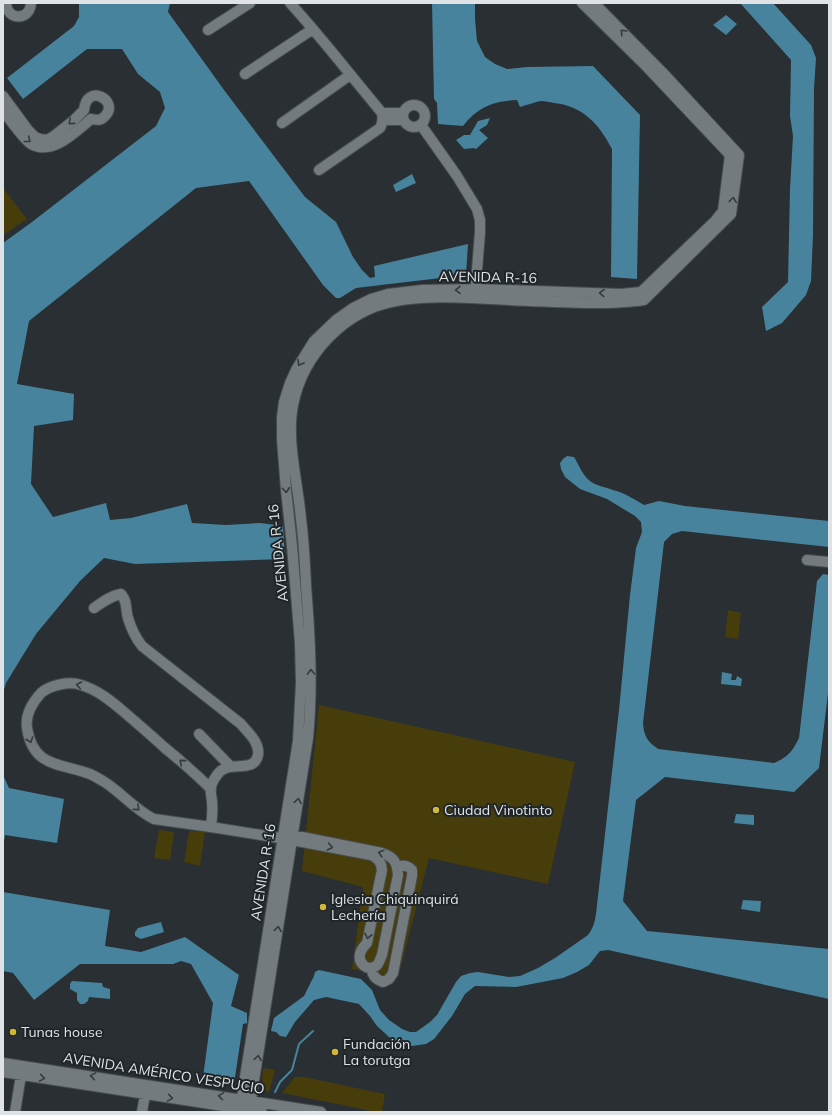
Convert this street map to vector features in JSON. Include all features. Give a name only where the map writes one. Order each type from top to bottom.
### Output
[{"type":"street","points":[[6,10],[14,16],[21,16],[27,13],[31,3]]},
{"type":"street","points":[[208,30],[250,3]]},
{"type":"street","points":[[290,3],[314,29],[382,116],[382,126],[380,128],[319,170]]},
{"type":"street","points":[[582,3],[668,84]]},
{"type":"street","points":[[594,3],[668,84]]},
{"type":"street","points":[[245,74],[314,29]]},
{"type":"street","points":[[282,123],[350,75]]},
{"type":"street","name":"AVENIDA R-16","points":[[246,1106],[280,883],[308,738],[310,715],[310,644],[302,526],[294,463],[286,423],[299,385],[313,356],[324,342],[350,319],[374,306],[395,301],[476,294],[555,302],[633,302],[643,296],[731,214],[738,155],[668,84]]},
{"type":"street","points":[[3,96],[28,130],[35,137],[40,139],[47,140],[73,121],[84,110],[88,98],[101,96],[106,100],[109,107],[108,113],[104,118],[97,120],[91,119],[84,110]]},
{"type":"street","points":[[411,105],[420,106],[426,115],[425,120],[418,127],[409,126],[403,117],[406,108],[411,105]]},
{"type":"street","points":[[3,111],[31,144],[40,147],[50,147],[59,144],[91,119]]},
{"type":"street","points":[[382,116],[403,117]]},
{"type":"street","points":[[421,125],[478,209],[480,232],[476,294]]},
{"type":"street","points":[[807,560],[829,562]]},
{"type":"street","points":[[94,608],[108,598],[121,594],[125,598],[127,617],[135,637],[142,646],[240,724],[255,739],[258,758],[254,763],[246,766],[230,766],[223,768],[216,776],[211,788],[211,826]]},
{"type":"street","points":[[211,788],[143,728],[106,698],[79,684],[55,685],[45,690],[28,712],[26,721],[28,736],[31,746],[36,752],[47,760],[61,766],[91,774],[105,782],[146,815],[154,819],[289,838],[382,853],[389,856],[394,860],[398,867],[398,875],[382,955],[380,962],[376,966],[366,968],[362,965],[360,955],[362,948],[367,943],[382,870],[381,863],[378,858],[371,855],[289,838]]},
{"type":"street","points":[[199,734],[230,766]]},
{"type":"street","points":[[371,968],[373,975],[377,980],[383,982],[389,979],[392,973],[412,876],[412,870],[408,866],[403,865],[398,867]]},
{"type":"street","name":"AVENIDA AMÉRICO VESPUCIO","points":[[3,1063],[22,1070],[246,1106],[322,1112]]},
{"type":"street","points":[[15,1112],[22,1070]]},
{"type":"street","name":"AVENIDA AMÉRICO VESPUCIO","points":[[3,1072],[22,1070]]},
{"type":"street","points":[[142,1112],[146,1089]]},
{"type":"street","name":"AVENIDA AMÉRICO VESPUCIO","points":[[146,1089],[210,1108],[246,1106],[262,1112]]},
{"type":"shaded area","points":[[3,188],[27,219],[3,235]]},
{"type":"shaded area","points":[[728,610],[741,613],[738,639],[725,637]]},
{"type":"shaded area","name":"Ciudad Vinotinto","points":[[319,705],[575,762],[548,884],[429,858],[398,978],[352,969],[363,887],[302,871]]},
{"type":"shaded area","points":[[159,830],[174,832],[170,860],[154,858]]},
{"type":"shaded area","points":[[189,831],[205,832],[200,866],[184,862]]},
{"type":"shaded area","points":[[263,1068],[275,1070],[269,1092],[261,1090]]},
{"type":"shaded area","points":[[295,1077],[304,1077],[385,1094],[382,1112],[282,1093]]},
{"type":"water","points":[[79,3],[170,3],[168,12],[224,90],[305,197],[336,222],[353,257],[370,278],[375,277],[374,266],[468,244],[466,275],[356,288],[340,298],[336,298],[323,285],[249,181],[196,188],[29,321],[17,384],[74,394],[73,420],[34,426],[31,484],[53,517],[106,503],[110,520],[131,518],[187,504],[192,523],[226,525],[260,523],[283,526],[285,559],[135,564],[104,558],[80,581],[36,634],[6,683],[3,693],[3,243],[156,126],[165,108],[160,92],[138,74],[122,49],[87,49],[23,99],[7,78],[74,26],[79,17]]},
{"type":"water","points":[[432,3],[475,3],[477,41],[485,57],[495,64],[507,69],[527,67],[593,66],[640,115],[637,279],[611,277],[612,149],[596,124],[582,112],[564,105],[541,101],[520,107],[517,100],[487,106],[474,114],[463,126],[438,124],[437,103],[434,99]]},
{"type":"water","points":[[740,3],[773,3],[811,45],[816,58],[814,89],[813,235],[811,281],[806,295],[782,323],[766,331],[762,307],[788,282],[793,136],[790,116],[791,60]]},
{"type":"water","points":[[726,15],[737,24],[726,35],[713,25]]},
{"type":"water","points":[[490,118],[487,125],[479,130],[488,138],[476,149],[464,149],[456,140],[464,135],[470,135],[478,121]]},
{"type":"water","points":[[412,174],[416,183],[396,192],[393,185]]},
{"type":"water","points":[[567,456],[574,457],[585,476],[592,483],[622,493],[644,505],[659,501],[685,506],[829,521],[829,547],[682,531],[672,534],[664,542],[643,723],[647,738],[654,746],[658,749],[774,763],[783,759],[789,754],[799,738],[817,581],[823,574],[829,575],[829,685],[819,768],[794,792],[665,777],[636,800],[623,901],[647,931],[829,949],[829,999],[608,950],[600,951],[589,965],[563,978],[516,987],[475,986],[465,994],[452,1016],[434,1039],[426,1044],[412,1046],[396,1041],[377,1026],[359,1004],[326,997],[314,1000],[295,1022],[286,1037],[280,1036],[276,1032],[271,1031],[274,1018],[304,996],[315,972],[319,970],[361,979],[372,990],[380,1010],[389,1020],[402,1029],[410,1032],[416,1032],[437,1015],[461,976],[478,972],[509,977],[520,976],[555,958],[588,935],[592,928],[597,909],[630,595],[636,548],[642,532],[641,522],[635,516],[607,499],[580,489],[565,477],[560,463]]},
{"type":"water","points":[[722,672],[732,674],[731,680],[736,680],[737,676],[742,679],[741,686],[721,684]]},
{"type":"water","points":[[3,775],[9,788],[64,799],[57,843],[5,835],[3,847]]},
{"type":"water","points":[[736,814],[754,815],[754,825],[734,823]]},
{"type":"water","points":[[3,892],[110,910],[105,946],[141,952],[185,937],[239,975],[231,1006],[247,1013],[247,1023],[243,1024],[234,1084],[203,1077],[213,1003],[191,964],[181,961],[173,964],[80,964],[34,1000],[13,973],[3,971]]},
{"type":"water","points":[[743,900],[761,901],[760,912],[741,909]]},
{"type":"water","points":[[161,922],[164,932],[141,939],[135,936],[135,932],[138,928]]},
{"type":"water","points":[[72,981],[102,983],[103,987],[110,989],[110,999],[89,997],[88,1001],[84,1004],[80,1004],[77,1000],[77,993],[70,989],[70,984]]},
{"type":"waterway","points":[[275,1092],[280,1082],[292,1070],[299,1044],[313,1031]]},
{"type":"place","name":"Ciudad Vinotinto","points":[[436,810]]},
{"type":"place","name":"Iglesia Chiquinquirá Lechería","points":[[323,907]]},
{"type":"place","name":"Tunas house","points":[[13,1032]]},
{"type":"place","name":"Fundación La torutga","points":[[335,1052]]}]
